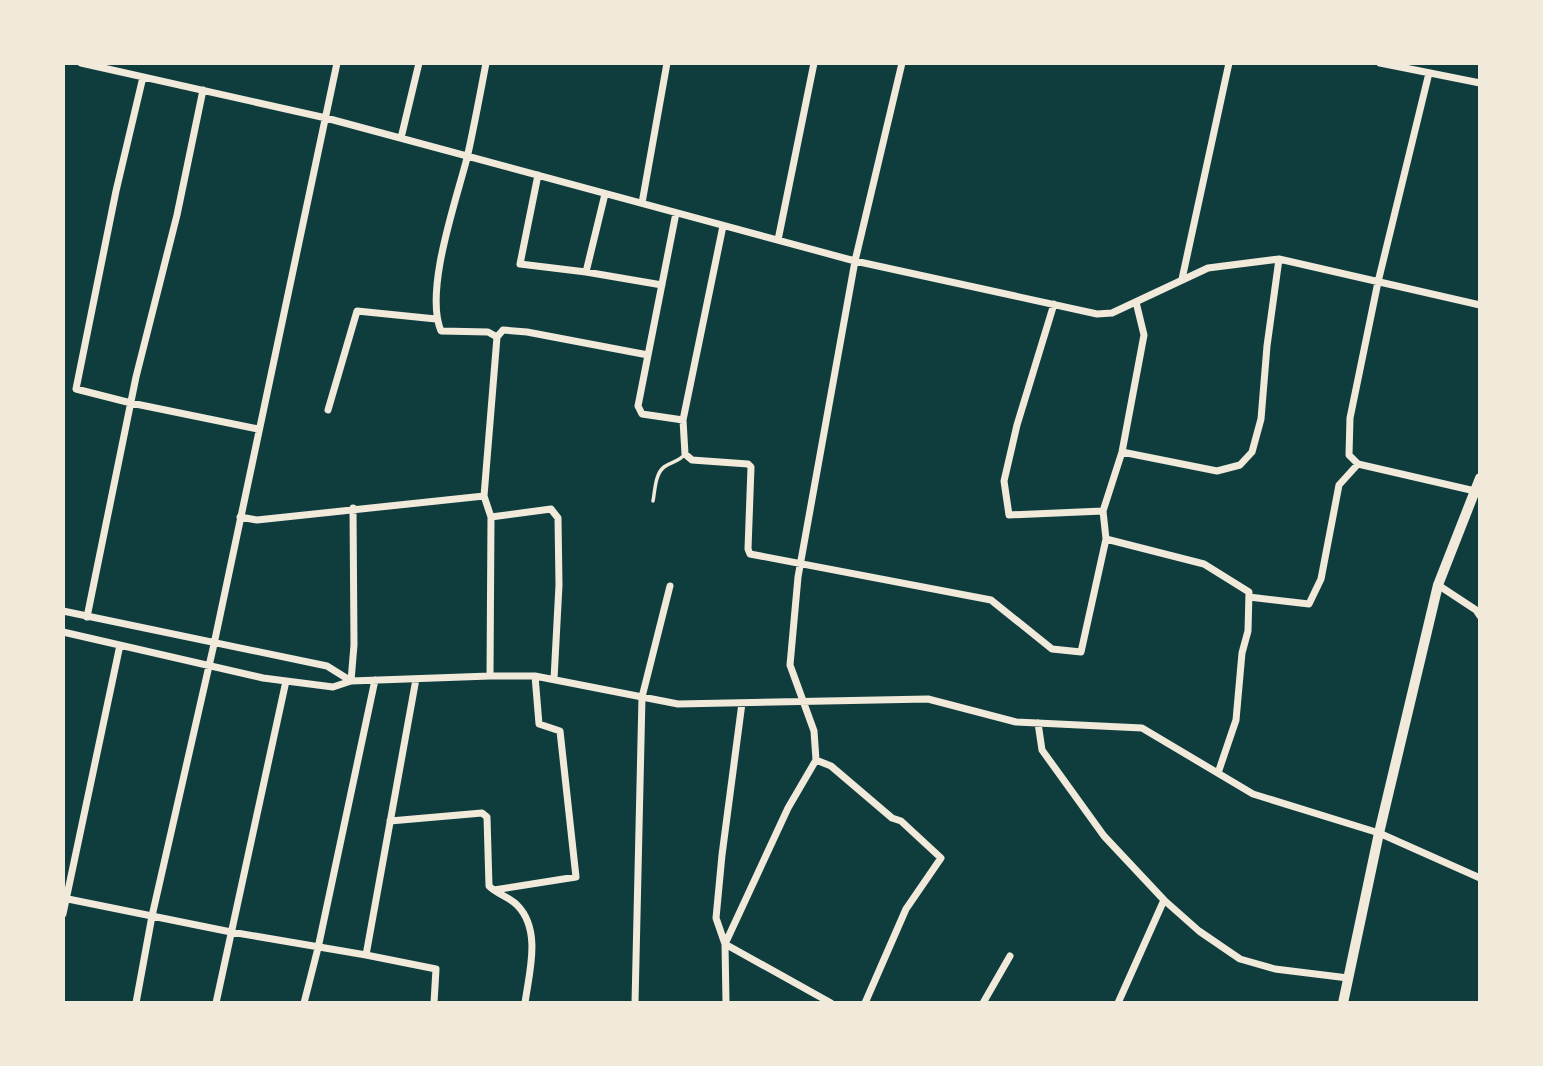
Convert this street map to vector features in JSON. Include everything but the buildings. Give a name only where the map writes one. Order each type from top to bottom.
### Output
[{"type":"street","points":[[81,63],[326,118],[855,261],[1097,314],[1112,313],[1208,268],[1279,259],[1480,305]]},
{"type":"street","points":[[136,1003],[152,916],[214,644],[337,63]]},
{"type":"street","points":[[401,138],[419,63]]},
{"type":"street","points":[[486,63],[467,156],[440,260],[436,319],[441,331],[488,332],[497,337]]},
{"type":"street","points":[[642,203],[667,63]]},
{"type":"street","points":[[778,240],[814,63]]},
{"type":"street","points":[[725,944],[788,808],[816,760],[814,731],[790,665],[797,577],[855,261],[902,63]]},
{"type":"street","points":[[1182,279],[1229,63]]},
{"type":"street","points":[[1380,63],[1480,83]]},
{"type":"street","points":[[1429,73],[1378,282],[1350,418],[1349,455],[1358,464],[1475,491]]},
{"type":"street","points":[[143,77],[111,216],[76,389],[258,429]]},
{"type":"street","points":[[87,617],[131,403],[177,215],[203,90]]},
{"type":"street","points":[[538,175],[520,264],[662,285]]},
{"type":"street","points":[[586,272],[605,194]]},
{"type":"street","points":[[676,213],[638,406],[642,414],[683,420]]},
{"type":"street","points":[[723,226],[683,420],[685,454],[692,460],[748,464],[751,467],[750,554],[991,600],[1052,649],[1081,652],[1106,539],[1103,511],[1122,452],[1144,335],[1136,302]]},
{"type":"street","points":[[1122,452],[1216,471],[1240,464],[1252,452],[1261,418],[1267,346],[1279,259]]},
{"type":"street","points":[[1054,304],[1017,425],[1004,481],[1009,515],[1103,511]]},
{"type":"street","points":[[328,410],[357,311],[436,319]]},
{"type":"street","points":[[490,676],[491,517],[484,496],[497,337],[503,330],[527,332],[648,355]]},
{"type":"street","points":[[1249,597],[1309,604],[1321,579],[1339,485],[1358,464]]},
{"type":"street","points":[[1343,1003],[1379,833],[1438,585],[1480,478]]},
{"type":"street","points":[[240,517],[257,520],[484,496]]},
{"type":"street","points":[[351,681],[354,645],[353,508]]},
{"type":"street","points":[[491,517],[551,509],[558,517],[559,585],[554,679]]},
{"type":"street","points":[[1106,539],[1204,564],[1249,592],[1248,631],[1242,653],[1236,720],[1218,773]]},
{"type":"street","points":[[1438,585],[1479,613]]},
{"type":"street","points":[[635,1003],[642,697],[670,586]]},
{"type":"street","points":[[63,611],[327,666],[351,681]]},
{"type":"street","points":[[63,632],[286,681],[332,687],[351,681],[535,676],[678,704],[928,699],[1016,722],[1142,728],[1253,794],[1379,833],[1480,878]]},
{"type":"street","points":[[63,914],[120,645]]},
{"type":"street","points":[[494,890],[576,877],[560,731],[539,724],[535,676]]},
{"type":"street","points":[[366,956],[416,679]]},
{"type":"street","points":[[304,1003],[375,680]]},
{"type":"street","points":[[216,1003],[286,681]]},
{"type":"street","points":[[726,1003],[725,944],[716,918],[743,703]]},
{"type":"street","points":[[1038,723],[1042,750],[1104,836],[1164,900],[1199,931],[1240,959],[1275,969],[1348,978]]},
{"type":"street","points":[[816,760],[831,766],[892,818],[901,821],[941,858],[906,909],[865,1003]]},
{"type":"street","points":[[390,821],[482,813],[487,817],[489,886],[518,906],[529,925],[533,947],[525,1003]]},
{"type":"street","points":[[65,899],[436,969],[434,1003]]},
{"type":"street","points":[[1118,1003],[1164,900]]},
{"type":"street","points":[[725,944],[831,1003]]},
{"type":"street","points":[[983,1003],[1010,956]]},
{"type":"lane","points":[[653,502],[659,474],[664,467],[680,460],[685,454]]}]
